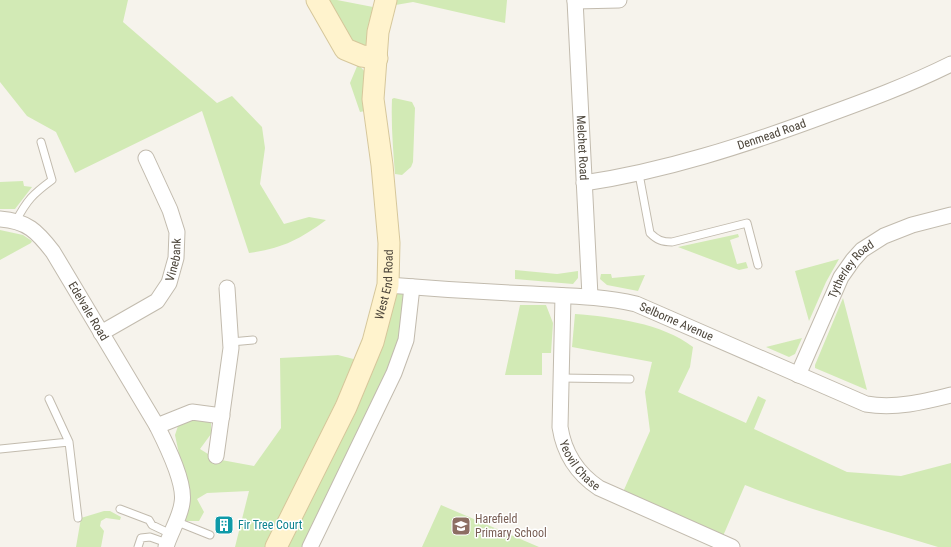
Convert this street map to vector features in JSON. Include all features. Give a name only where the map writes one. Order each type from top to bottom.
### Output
[{"type":"street","points":[[317,0],[345,49],[362,56],[376,58]]},
{"type":"street","name":"West End Road","points":[[276,547],[346,407],[373,342],[388,285],[389,243],[382,165],[373,99],[378,32],[386,0]]},
{"type":"street","points":[[575,1],[619,0]]},
{"type":"street","name":"Melchet Road","points":[[575,1],[590,296]]},
{"type":"street","name":"Denmead Road","points":[[584,183],[639,174],[762,139],[870,99],[951,64]]},
{"type":"street","name":"Vinebank","points":[[101,333],[157,301],[169,283],[176,258],[177,232],[170,210],[146,158]]},
{"type":"street","name":"Tytherley Road","points":[[798,375],[841,277],[862,250],[884,236],[912,225],[951,216]]},
{"type":"street","name":"Edelvale Road","points":[[0,219],[16,221],[28,226],[41,236],[53,252],[158,426],[171,455],[180,485],[182,502],[170,536]]},
{"type":"street","name":"Selborne Avenue","points":[[388,285],[563,296],[590,296],[636,304],[866,404],[882,407],[903,405],[951,394]]},
{"type":"street","points":[[310,547],[394,373],[406,340],[412,287]]},
{"type":"street","points":[[216,456],[231,345],[227,288]]},
{"type":"street","name":"Yeovil Chase","points":[[563,296],[559,422],[564,444],[573,462],[581,472],[600,488],[732,547]]},
{"type":"street","points":[[158,426],[192,412],[222,416]]},
{"type":"lane","points":[[16,221],[26,201],[52,180],[41,142]]},
{"type":"lane","points":[[639,174],[650,233],[656,239],[664,242],[672,242],[747,223],[758,264]]},
{"type":"lane","points":[[231,345],[252,340]]},
{"type":"lane","points":[[560,378],[630,379]]},
{"type":"lane","points":[[49,399],[70,442],[78,518]]},
{"type":"lane","points":[[0,449],[70,442]]},
{"type":"lane","points":[[120,509],[149,520],[152,525],[170,536]]},
{"type":"lane","points":[[138,547],[141,538],[146,537],[210,535]]},
{"type":"green space","points":[[0,0],[128,0],[123,22],[217,103],[232,96],[262,127],[265,148],[260,184],[284,224],[309,217],[326,220],[299,238],[281,246],[249,253],[202,111],[75,173],[56,132],[27,116],[0,82]]},
{"type":"green space","points":[[323,0],[337,0],[373,7],[371,17],[383,13],[365,48],[349,46]]},
{"type":"green space","points":[[386,0],[507,0],[505,23],[413,2],[384,7]]},
{"type":"green space","points":[[358,64],[366,73],[365,111],[360,112],[350,83]]},
{"type":"green space","points":[[394,98],[412,102],[415,108],[413,162],[411,167],[402,175],[395,174],[392,118],[392,99]]},
{"type":"green space","points":[[23,181],[24,186],[32,187],[15,209],[0,209],[0,182]]},
{"type":"green space","points":[[0,230],[23,235],[32,241],[31,243],[0,260]]},
{"type":"green space","points":[[738,234],[739,237],[730,240],[737,264],[746,262],[748,268],[739,270],[678,247]]},
{"type":"green space","points":[[839,259],[826,282],[809,321],[795,271]]},
{"type":"green space","points":[[515,270],[557,274],[578,271],[578,278],[573,284],[515,279]]},
{"type":"green space","points":[[601,274],[611,274],[612,278],[645,275],[638,291],[607,285],[600,279]]},
{"type":"green space","points":[[388,285],[412,287],[406,340],[310,547],[235,547],[249,491],[207,493],[197,499],[204,512],[199,521],[186,521],[181,514],[183,473],[175,435],[179,423],[200,417],[211,420],[211,434],[200,449],[216,459],[254,466],[281,428],[280,358],[338,355],[365,362]]},
{"type":"green space","points":[[843,298],[867,390],[815,368]]},
{"type":"green space","points":[[520,305],[546,305],[553,323],[551,353],[542,353],[542,375],[505,375]]},
{"type":"green space","points":[[575,314],[621,319],[667,332],[681,339],[693,347],[690,367],[678,392],[746,423],[758,396],[766,400],[754,429],[847,472],[901,476],[951,463],[951,547],[938,547],[817,510],[745,485],[723,536],[623,492],[650,431],[645,392],[652,362],[572,347]]},
{"type":"green space","points":[[802,338],[795,354],[789,357],[766,347]]},
{"type":"green space","name":"Harefield Primary School","points":[[441,505],[539,547],[422,547]]},
{"type":"green space","points":[[104,511],[110,511],[121,517],[120,520],[106,518],[101,521],[100,526],[104,531],[101,547],[76,547],[81,518]]},
{"type":"place","name":"Fir Tree Court","points":[[224,525]]},
{"type":"place","name":"Harefield Primary School","points":[[461,526]]}]
